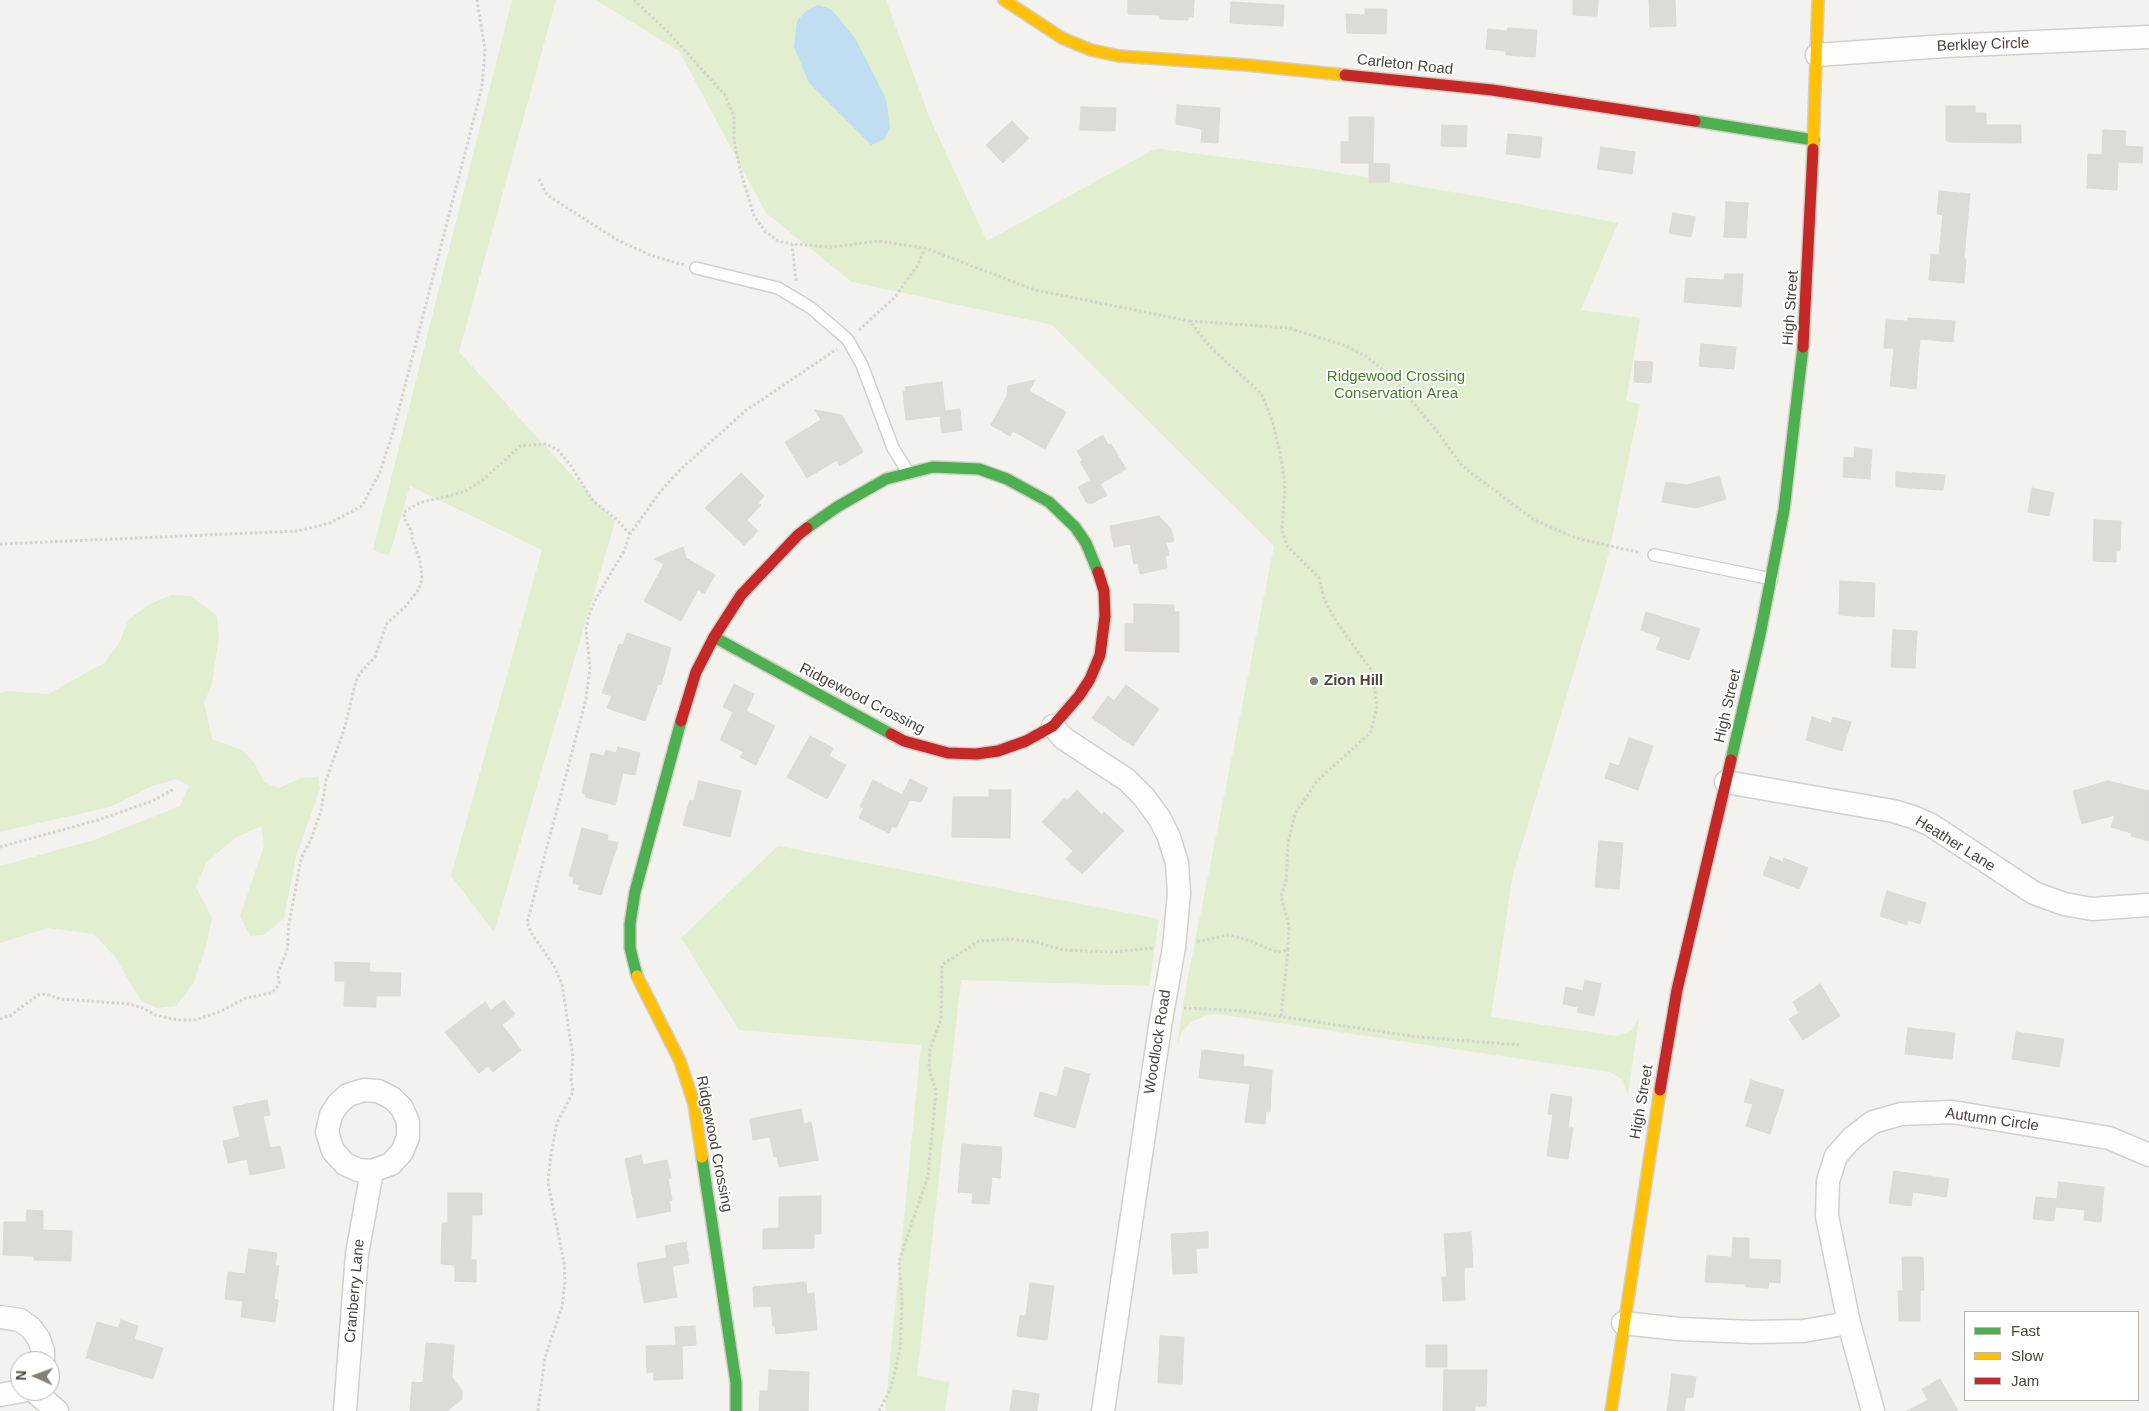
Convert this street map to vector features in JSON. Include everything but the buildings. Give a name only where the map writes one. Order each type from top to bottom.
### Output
[{"type":"street","name":"Carleton Road","points":[[1004,0],[1062,38],[1091,50],[1119,56],[1247,65],[1492,90],[1814,140]]},
{"type":"street","name":"High Street","points":[[1611,1411],[1660,1080],[1679,981],[1772,579],[1784,510],[1803,351],[1814,140],[1818,0]]},
{"type":"street","name":"Berkley Circle","points":[[1817,55],[1945,46],[2149,37]]},
{"type":"street","name":"Ridgewood Crossing","points":[[714,637],[886,732],[926,748],[957,754],[998,751],[1026,741],[1053,726],[1079,696],[1090,679],[1100,655],[1106,616],[1104,591],[1096,562],[1086,543],[1074,527],[1049,502],[1007,479],[979,469],[933,467],[908,472],[886,479],[837,507],[798,536],[741,595],[714,637],[688,694],[635,892],[630,924],[630,948],[635,971],[680,1061],[694,1104],[736,1383],[736,1411]]},
{"type":"street","name":"Woodlock Road","points":[[1053,726],[1063,738],[1127,780],[1144,797],[1160,819],[1177,863],[1179,892],[1174,947],[1163,1008],[1103,1411]]},
{"type":"street","name":"Heather Lane","points":[[1726,782],[1892,811],[1913,817],[1931,825],[2034,893],[2064,904],[2092,909],[2149,906]]},
{"type":"street","name":"Autumn Circle","points":[[1873,1411],[1849,1323],[1827,1216],[1828,1182],[1836,1156],[1852,1138],[1873,1122],[1901,1114],[1952,1112],[2109,1138],[2149,1155]]},
{"type":"street","name":"Cranberry Lane","points":[[345,1411],[357,1254],[372,1171]]},
{"type":"street","points":[[0,1317],[20,1320],[31,1328],[39,1339],[43,1351]]},
{"type":"street","points":[[1623,1323],[1679,1329],[1753,1332],[1803,1331],[1849,1323]]},
{"type":"street","points":[[46,1401],[57,1411]]},
{"type":"lane","points":[[696,268],[778,288],[811,308],[848,340],[862,365],[893,448],[908,472]]},
{"type":"lane","points":[[1654,555],[1772,579]]},
{"type":"path","points":[[0,544],[298,531],[330,523],[362,506],[380,472],[393,432],[482,88],[485,50],[477,0]]},
{"type":"path","points":[[634,0],[695,60],[725,96],[734,116],[736,150],[754,216],[765,231],[778,241],[831,247],[880,240],[925,248],[1035,290],[1190,321],[1288,328],[1344,345],[1366,356],[1391,376],[1440,435],[1462,466],[1534,520],[1576,538],[1654,555]]},
{"type":"path","points":[[539,180],[547,194],[619,240],[650,255],[696,268]]},
{"type":"path","points":[[792,244],[796,263],[796,289],[794,297]]},
{"type":"path","points":[[538,1411],[545,1357],[562,1307],[565,1282],[564,1262],[548,1183],[550,1154],[557,1123],[573,1092],[571,1078],[573,1057],[562,984],[554,966],[532,934],[527,923],[586,699],[590,668],[586,629],[588,615],[624,551],[630,534],[660,492],[708,444],[745,411],[813,366],[848,340],[895,297],[917,266],[925,248]]},
{"type":"path","points":[[1190,321],[1209,346],[1262,392],[1272,420],[1285,484],[1282,531],[1288,547],[1318,578],[1324,599],[1336,621],[1372,671],[1377,706],[1371,732],[1317,780],[1295,814],[1288,844],[1286,882],[1281,896],[1290,926],[1281,1016]]},
{"type":"path","points":[[0,1019],[11,1015],[38,995],[46,994],[60,1000],[129,1004],[144,1008],[155,1015],[178,1020],[195,1020],[219,1012],[246,998],[271,993],[275,990],[279,983],[278,972],[287,951],[289,924],[301,859],[312,839],[321,811],[326,780],[344,730],[356,681],[360,673],[375,657],[387,623],[406,606],[419,589],[422,579],[420,560],[412,539],[412,532],[404,518],[404,512],[419,503],[464,492],[483,480],[520,446],[546,444],[558,450],[593,501],[616,518],[630,534]]},
{"type":"path","points":[[0,847],[98,820],[152,801],[174,789]]},
{"type":"path","points":[[880,1411],[891,1388],[900,1349],[902,1301],[899,1261],[928,1176],[936,1091],[929,1068],[930,1048],[941,1019],[942,965],[979,941],[1011,939],[1036,942],[1063,950],[1111,952],[1174,947],[1228,935],[1246,939],[1277,952],[1288,950]]},
{"type":"path","points":[[1163,1008],[1244,1011],[1418,1037],[1521,1045]]},
{"type":"green space","points":[[512,0],[556,0],[459,352],[615,522],[494,932],[451,876],[542,550],[410,486],[389,556],[373,550]]},
{"type":"green space","name":"Ridgewood Crossing Conservation Area","points":[[596,0],[886,0],[931,121],[987,241],[1153,150],[1160,149],[1315,169],[1476,196],[1618,223],[1581,310],[1640,318],[1626,401],[1640,404],[1607,561],[1513,874],[1491,1017],[1617,1036],[1631,1031],[1639,1019],[1628,1095],[1623,1080],[1610,1072],[1217,1014],[1204,1016],[1191,1022],[1182,1032],[1177,1046],[1185,991],[1274,546],[1052,325],[852,282],[766,213],[679,51]]},
{"type":"green space","points":[[172,595],[191,596],[217,616],[219,636],[212,684],[204,703],[212,739],[242,750],[254,762],[264,782],[279,788],[301,778],[318,777],[320,789],[296,857],[284,918],[264,935],[250,936],[240,916],[264,846],[261,826],[235,838],[206,863],[196,887],[212,918],[206,947],[193,984],[176,1006],[157,1008],[141,1001],[115,957],[94,934],[48,928],[0,943],[0,866],[94,840],[180,806],[189,786],[177,779],[152,786],[110,807],[0,832],[0,694],[6,691],[48,694],[104,663],[118,645],[129,619],[150,604]]},
{"type":"green space","points":[[778,846],[1159,919],[1149,986],[961,980],[917,1376],[949,1382],[945,1411],[885,1411],[921,1045],[739,1030],[681,938]]},
{"type":"water","points":[[818,5],[831,9],[855,38],[886,99],[890,126],[885,139],[871,145],[809,83],[794,47],[797,21],[807,10]]},
{"type":"traffic: fast","points":[[1695,121],[1814,140]]},
{"type":"traffic: fast","points":[[1731,760],[1760,635],[1784,510],[1803,347]]},
{"type":"traffic: fast","points":[[807,528],[837,507],[886,479],[933,467],[979,469],[1007,479],[1049,502],[1075,527],[1086,543],[1098,572]]},
{"type":"traffic: fast","points":[[714,637],[891,734]]},
{"type":"traffic: fast","points":[[637,976],[630,948],[630,924],[635,892],[681,721]]},
{"type":"traffic: fast","points":[[702,1157],[736,1383],[736,1411]]},
{"type":"traffic: slow","points":[[1004,0],[1062,38],[1091,50],[1119,56],[1247,65],[1345,75]]},
{"type":"traffic: slow","points":[[1813,149],[1818,0]]},
{"type":"traffic: slow","points":[[637,976],[680,1061],[694,1104],[702,1157]]},
{"type":"traffic: slow","points":[[1611,1411],[1660,1090]]},
{"type":"traffic: jam","points":[[1345,75],[1492,90],[1695,121]]},
{"type":"traffic: jam","points":[[1803,347],[1813,149]]},
{"type":"traffic: jam","points":[[681,721],[696,672],[714,637],[741,595],[807,528]]},
{"type":"traffic: jam","points":[[891,734],[904,741],[948,753],[976,754],[998,751],[1026,741],[1053,726],[1079,696],[1090,679],[1100,655],[1105,616],[1104,591],[1098,572]]},
{"type":"traffic: jam","points":[[1660,1090],[1677,990],[1731,760]]},
{"type":"place","name":"Zion Hill","points":[[1314,681]]}]
